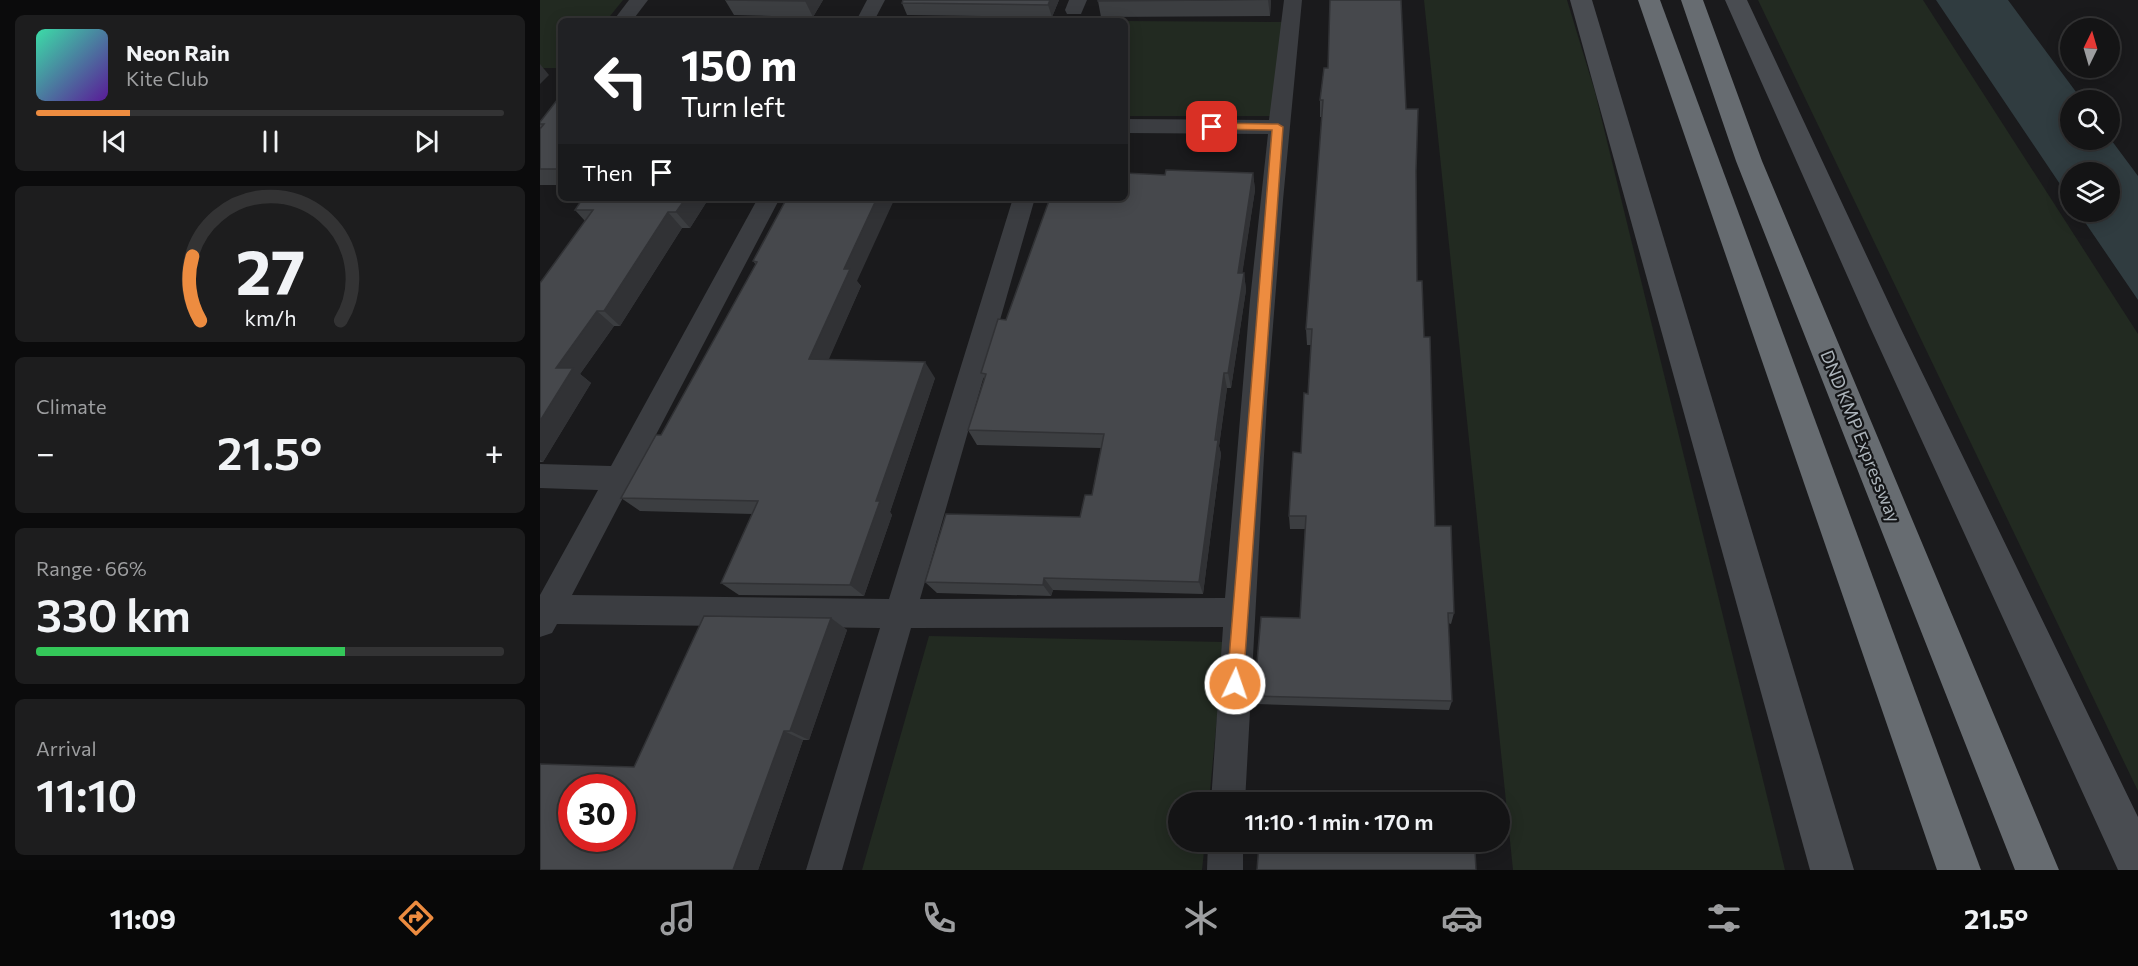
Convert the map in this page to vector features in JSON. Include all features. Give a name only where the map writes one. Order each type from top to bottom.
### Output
[{"type":"highway","points":[[1649,0],[1959,870]]},
{"type":"highway","name":"DND KMP Expressway","points":[[1692,0],[1749,161],[2037,870]]},
{"type":"street","points":[[624,18],[639,0]]},
{"type":"street","points":[[867,18],[876,0]]},
{"type":"street","points":[[1229,792],[1239,612],[1278,127],[1293,0]]},
{"type":"street","points":[[1581,0],[1832,870]]},
{"type":"street","points":[[1736,0],[1890,338],[2138,864]]},
{"type":"street","points":[[1128,126],[1278,127]]},
{"type":"street","points":[[767,201],[544,617],[1239,612]]},
{"type":"street","points":[[824,870],[1023,201]]},
{"type":"street","points":[[540,476],[619,478]]},
{"type":"street","points":[[1225,870],[1226,852]]},
{"type":"shaded area","points":[[540,0],[623,0],[608,18],[558,18],[558,68],[540,68]]},
{"type":"shaded area","points":[[1424,0],[1567,0],[1595,92],[1785,870],[1513,870],[1510,841],[1510,792],[1505,792]]},
{"type":"shaded area","points":[[1758,0],[1923,0],[2060,213],[2060,222],[2066,222],[2138,334],[2138,791]]},
{"type":"shaded area","points":[[1936,0],[2008,0],[2060,70],[2060,78],[2066,78],[2075,90],[2060,90],[2060,150],[2119,150],[2138,176],[2138,300],[2085,222],[2120,222],[2120,162],[2060,162],[2060,184]]},
{"type":"shaded area","points":[[1128,21],[1284,22],[1278,116],[1128,116]]},
{"type":"shaded area","points":[[929,636],[1224,642],[1210,792],[1168,792],[1168,852],[1204,852],[1202,870],[862,870]]},
{"type":"building","points":[[725,0],[805,0],[805,1]]},
{"type":"building","points":[[903,0],[1050,0],[1048,5],[902,3]]},
{"type":"building","points":[[1098,0],[1217,0],[1098,1]]},
{"type":"building","points":[[1330,0],[1401,0],[1406,109],[1418,109],[1417,281],[1422,281],[1424,337],[1430,337],[1435,526],[1451,526],[1454,613],[1448,613],[1452,701],[1254,696],[1261,617],[1300,618],[1306,516],[1289,516],[1293,452],[1301,453],[1304,393],[1308,394],[1312,329],[1306,329],[1323,100],[1320,100],[1324,68],[1328,68]]},
{"type":"building","points":[[558,99],[558,169],[540,169],[540,129],[544,124],[540,122]]},
{"type":"building","points":[[1166,170],[1253,173],[1238,273],[1244,273],[1228,373],[1224,373],[1215,440],[1218,440],[1199,582],[1044,578],[1043,585],[925,582],[946,514],[1080,517],[1085,495],[1092,495],[1104,434],[968,430],[986,374],[981,373],[998,319],[1006,320],[1049,201],[1128,201],[1128,173],[1165,175]]},
{"type":"building","points":[[581,201],[684,201],[676,212],[668,212],[604,311],[597,311],[556,368],[573,368],[540,421],[540,283],[593,210],[575,210]]},
{"type":"building","points":[[785,201],[876,201],[844,269],[850,269],[809,359],[925,362],[876,501],[880,501],[850,585],[721,583],[758,501],[621,498],[656,435],[661,435],[757,262],[753,261]]},
{"type":"building","points":[[704,616],[831,618],[790,731],[784,731],[733,870],[540,870],[540,764],[634,767]]},
{"type":"building","points":[[1258,852],[1475,852],[1476,870],[1257,870]]},
{"type":"route","points":[[1212,127],[1278,127],[1235,684]]}]
